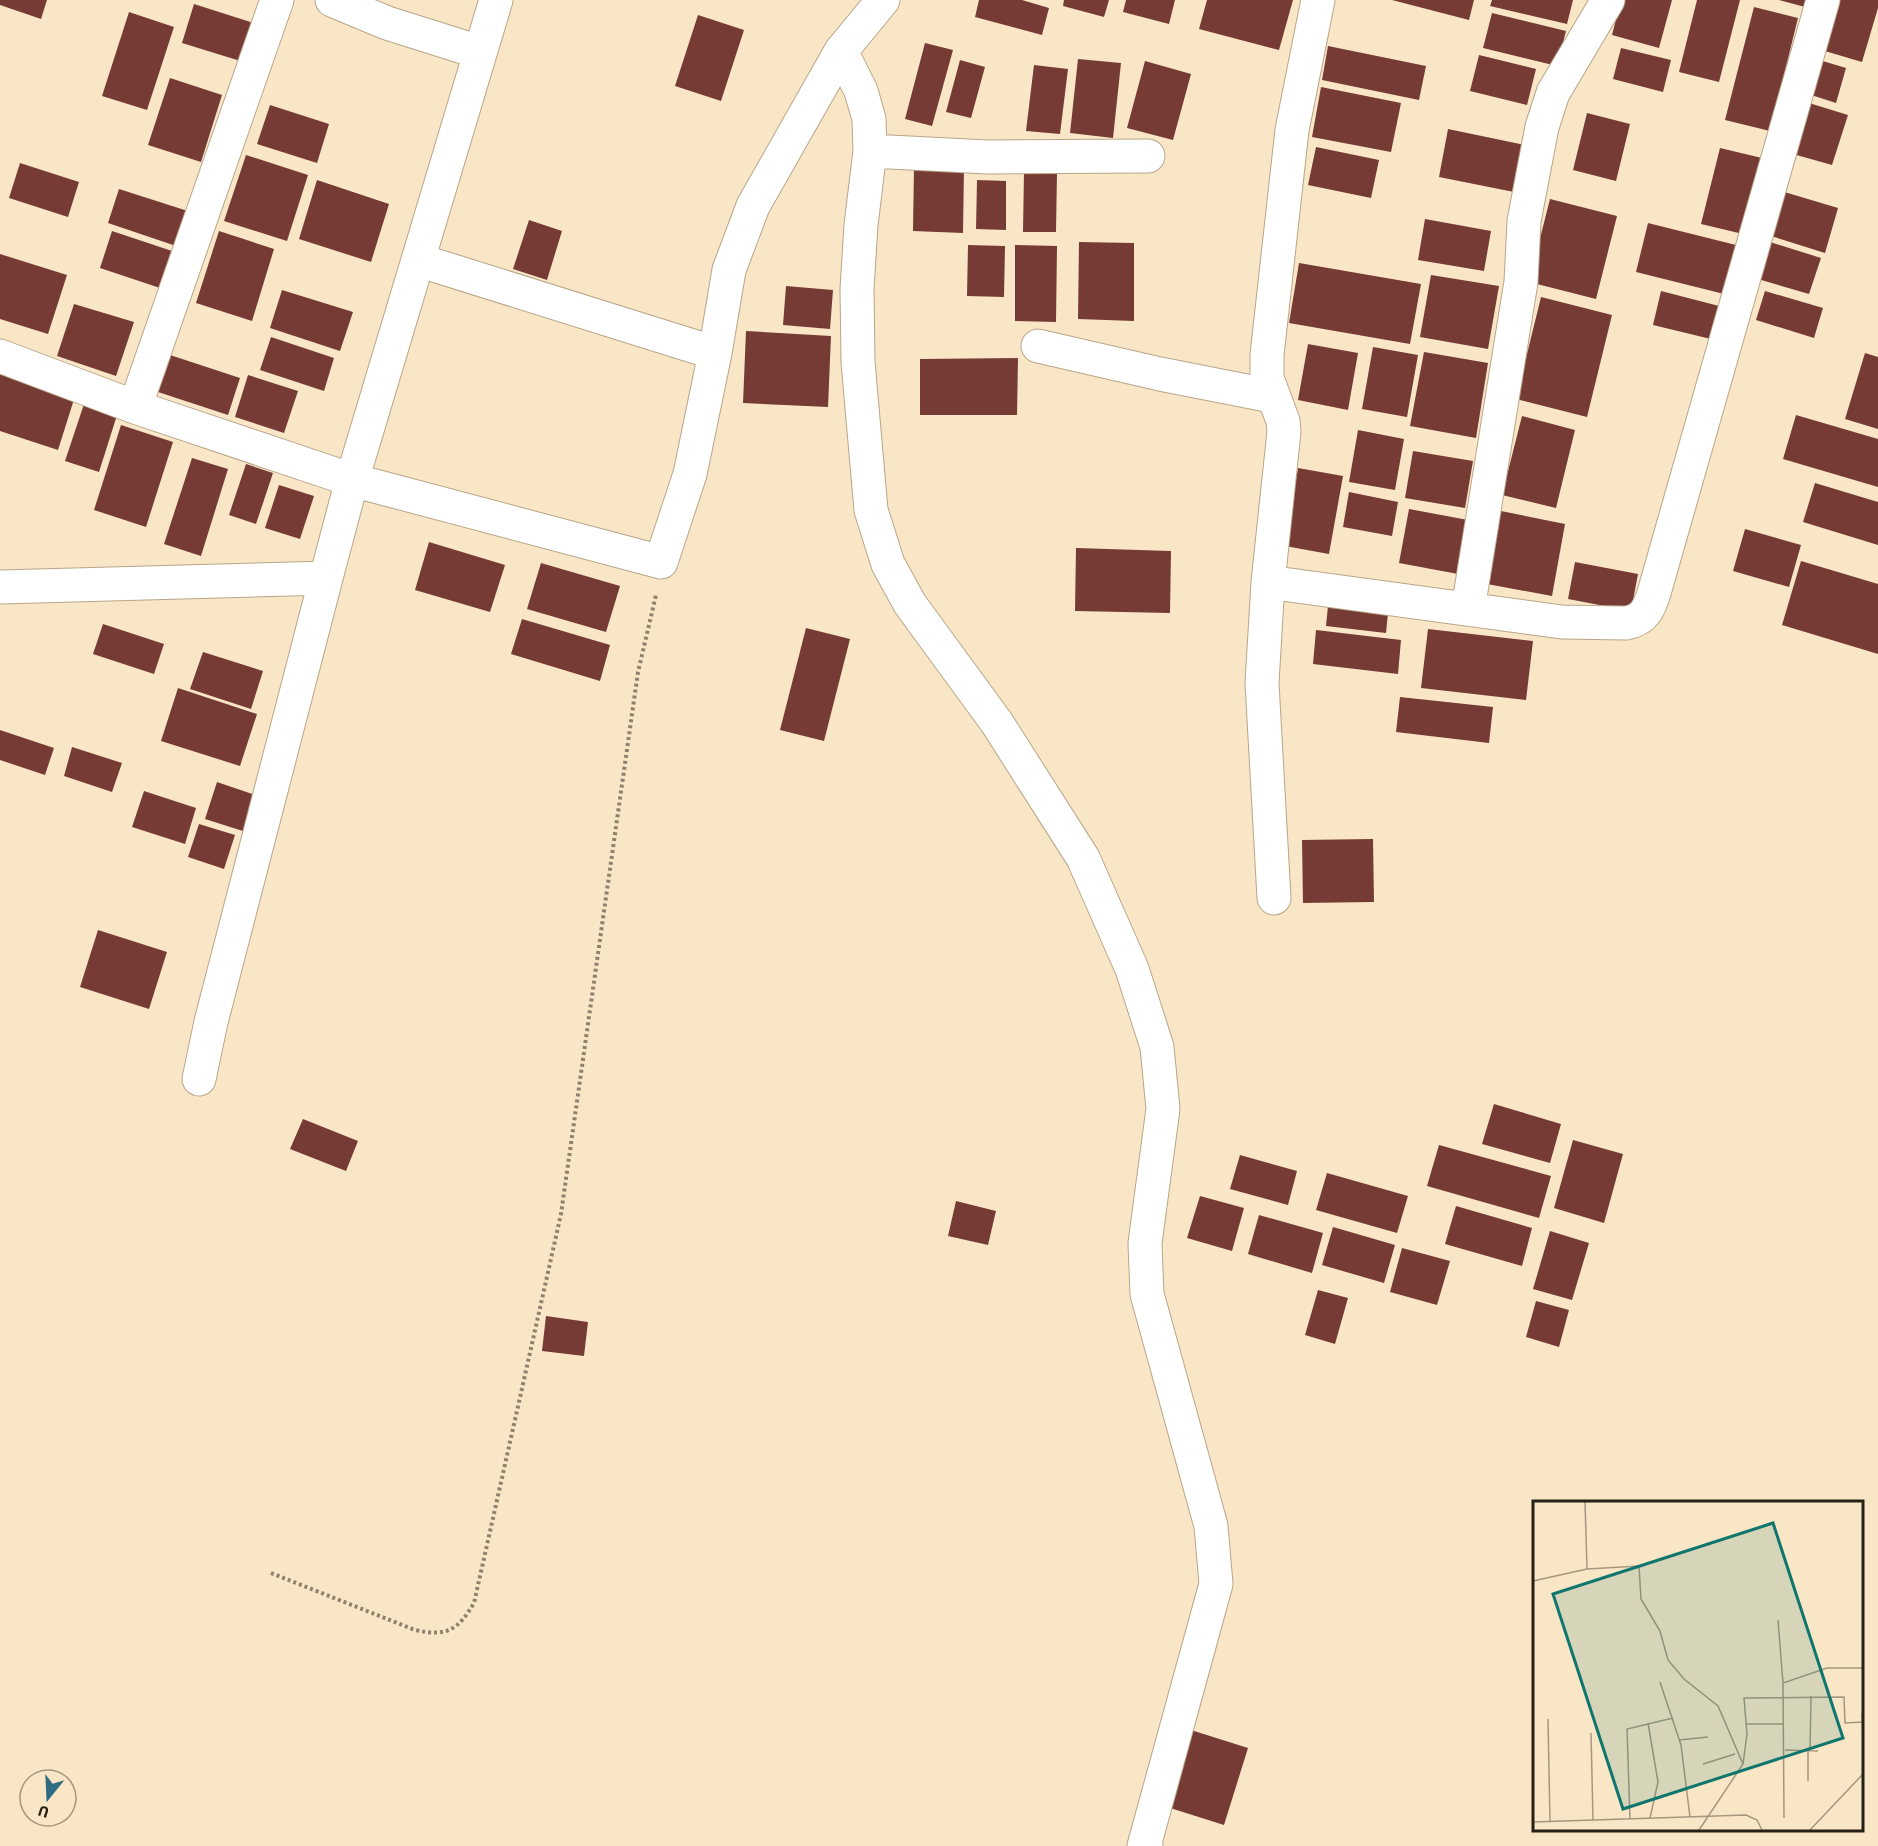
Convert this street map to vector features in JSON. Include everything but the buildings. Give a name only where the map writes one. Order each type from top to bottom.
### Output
[{"type":"street","points":[[135,407],[278,0]]},
{"type":"street","points":[[332,0],[387,23],[479,52]]},
{"type":"street","points":[[200,1079],[211,1022],[352,480],[496,0]]},
{"type":"street","points":[[0,356],[135,407],[352,480],[661,562],[690,474],[716,353],[729,270],[753,206],[841,51],[883,0]]},
{"type":"street","points":[[1274,898],[1262,683],[1268,582],[1284,432],[1283,421],[1267,378],[1267,355],[1292,130],[1318,0]]},
{"type":"street","points":[[1468,609],[1521,282],[1524,221],[1542,127],[1553,93],[1608,0]]},
{"type":"street","points":[[1268,582],[1562,622],[1626,623],[1636,621],[1649,607],[1823,0]]},
{"type":"street","points":[[841,51],[861,91],[869,119],[870,151],[860,236],[857,289],[858,362],[871,510],[888,564],[910,604],[997,723],[1083,858],[1132,969],[1157,1047],[1163,1109],[1145,1243],[1147,1294],[1211,1526],[1216,1584],[1144,1846],[1146,1846]]},
{"type":"street","points":[[870,151],[988,157],[1148,156]]},
{"type":"street","points":[[418,260],[716,353]]},
{"type":"street","points":[[1038,346],[1160,374],[1272,396]]},
{"type":"street","points":[[0,587],[326,578]]},
{"type":"path","points":[[271,1573],[415,1630],[431,1634],[448,1631],[463,1622],[474,1603],[561,1214],[638,672],[654,609],[661,562]]}]
